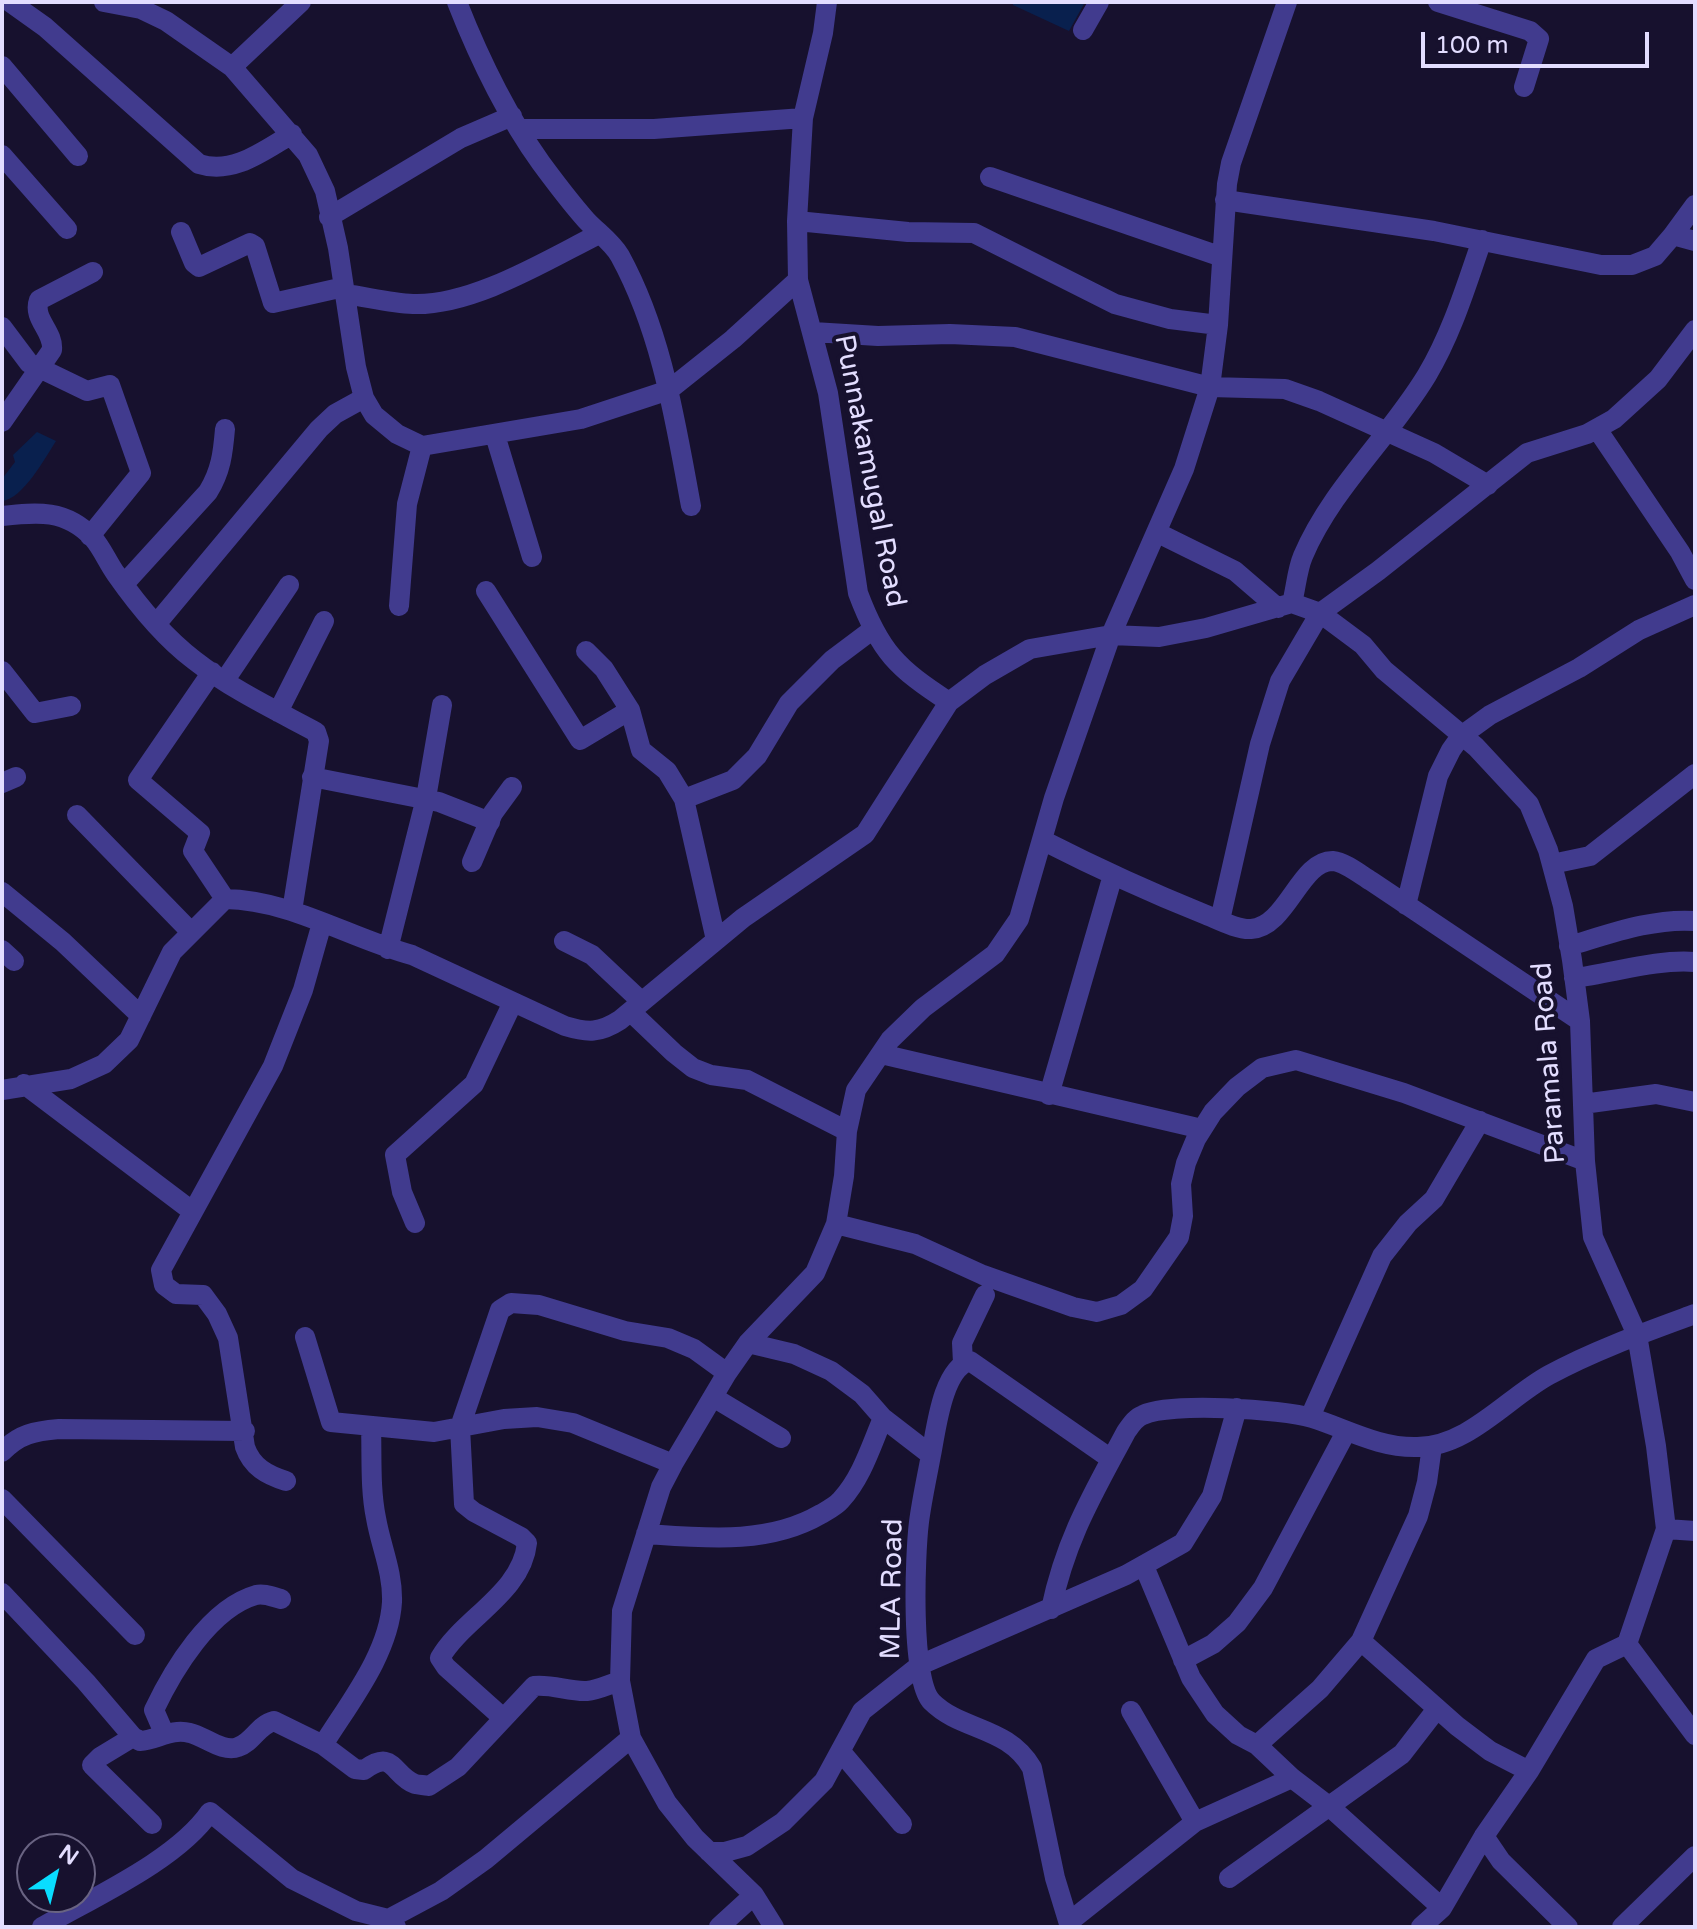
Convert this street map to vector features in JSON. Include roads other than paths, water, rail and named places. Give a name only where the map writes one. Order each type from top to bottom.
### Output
[{"type":"street","points":[[6,2],[45,27],[199,164],[213,169],[234,166],[292,134]]},
{"type":"street","points":[[104,2],[141,9],[166,21],[232,67],[308,155],[325,191],[364,398],[374,415],[397,434],[422,446],[581,419],[669,390],[733,339],[798,280]]},
{"type":"street","points":[[232,67],[301,2]]},
{"type":"street","points":[[457,2],[494,87],[541,163],[585,220],[617,251],[632,280],[655,338],[669,390],[691,506]]},
{"type":"street","name":"Punnakamugal Road","points":[[827,2],[803,118],[797,221],[798,280],[828,393],[858,593],[872,630],[884,649],[917,681],[949,702]]},
{"type":"street","points":[[1083,30],[1099,2]]},
{"type":"street","points":[[1438,2],[1530,31],[1539,39],[1524,87]]},
{"type":"street","points":[[774,1927],[754,1895],[709,1852],[667,1803],[631,1738],[620,1681],[622,1611],[661,1487],[673,1464],[748,1343],[815,1273],[836,1224],[847,1131],[856,1090],[881,1054],[923,1008],[995,954],[1019,919],[1042,840],[1111,635],[1184,469],[1210,387],[1218,325],[1225,200],[1231,163],[1281,4]]},
{"type":"street","points":[[2,66],[78,156]]},
{"type":"street","points":[[329,217],[461,138],[516,123],[654,129],[803,118]]},
{"type":"street","points":[[2,155],[67,229]]},
{"type":"street","points":[[990,177],[1222,257]]},
{"type":"street","points":[[1225,200],[1482,240],[1601,265],[1632,265],[1655,256],[1695,205]]},
{"type":"street","points":[[797,221],[908,232],[974,233],[1115,304],[1170,319],[1218,325]]},
{"type":"street","points":[[181,232],[194,263],[199,267],[250,243],[255,246],[273,303],[344,290],[415,304],[453,299],[490,286],[599,234]]},
{"type":"street","points":[[1673,235],[1695,241]]},
{"type":"street","points":[[1285,605],[1316,529],[1343,486],[1388,433],[1427,375],[1450,333],[1482,240]]},
{"type":"street","points":[[2,422],[52,350],[53,342],[36,308],[39,300],[93,272]]},
{"type":"street","points":[[2,327],[29,363],[87,391],[110,385],[141,473],[90,536]]},
{"type":"street","points":[[1220,920],[1260,744],[1280,681],[1320,613],[1527,453],[1560,444],[1614,419],[1658,379],[1695,330]]},
{"type":"street","points":[[813,332],[1015,337],[1210,387],[1285,389],[1434,453],[1488,485]]},
{"type":"street","points":[[157,623],[319,429],[335,414],[364,398]]},
{"type":"street","points":[[124,584],[208,492],[219,475],[225,429]]},
{"type":"street","points":[[1597,429],[1688,547],[1695,580]]},
{"type":"street","points":[[495,435],[532,557]]},
{"type":"street","points":[[399,606],[407,504],[422,446]]},
{"type":"street","points":[[2,516],[41,512],[69,520],[90,536],[124,584],[194,660],[316,732],[319,741],[292,911]]},
{"type":"street","points":[[1158,533],[1235,571],[1285,605]]},
{"type":"street","points":[[225,899],[193,851],[200,833],[138,780],[289,585]]},
{"type":"street","points":[[486,591],[580,740],[630,710]]},
{"type":"street","points":[[2,1090],[24,1084],[71,1079],[104,1064],[129,1040],[172,952],[225,899],[252,899],[292,911],[388,949],[412,955],[565,1026],[586,1032],[605,1030],[743,918],[865,834],[949,702],[985,675],[1030,649],[1111,635],[1159,637],[1206,628],[1285,605]]},
{"type":"street","name":"Paramala Road","points":[[1285,605],[1320,613],[1363,645],[1384,670],[1476,747],[1529,804],[1552,864],[1580,1021],[1585,1161],[1593,1237],[1637,1335],[1652,1418],[1666,1529],[1627,1644]]},
{"type":"street","points":[[1406,905],[1438,776],[1461,736],[1490,715],[1579,668],[1639,630],[1695,605]]},
{"type":"street","points":[[278,712],[324,621]]},
{"type":"street","points":[[684,799],[733,780],[757,756],[789,703],[832,660],[872,630]]},
{"type":"street","points":[[586,651],[604,669],[630,710],[641,750],[667,771],[684,799],[716,940]]},
{"type":"street","points":[[2,671],[35,713],[71,706]]},
{"type":"street","points":[[388,949],[426,798],[442,705]]},
{"type":"street","points":[[1552,864],[1590,856],[1695,774]]},
{"type":"street","points":[[312,777],[426,798],[490,822]]},
{"type":"street","points":[[472,862],[490,822],[512,787]]},
{"type":"street","points":[[77,815],[191,932]]},
{"type":"street","points":[[1042,840],[1113,875],[1249,929],[1265,925],[1287,903],[1305,878],[1323,863],[1336,861],[1580,1021]]},
{"type":"street","points":[[1049,1095],[1113,875]]},
{"type":"street","points":[[2,892],[63,942],[141,1016]]},
{"type":"street","points":[[1569,946],[1672,919],[1695,921]]},
{"type":"street","points":[[286,1481],[268,1475],[250,1461],[245,1447],[245,1431],[228,1338],[217,1314],[203,1295],[176,1294],[164,1285],[161,1270],[273,1066],[303,990],[322,923]]},
{"type":"street","points":[[564,941],[592,955],[693,1068],[711,1075],[747,1080],[847,1131]]},
{"type":"street","points":[[1574,978],[1616,973],[1670,960],[1695,962]]},
{"type":"street","points":[[415,1223],[402,1192],[395,1155],[474,1084],[513,1002]]},
{"type":"street","points":[[881,1054],[1202,1129]]},
{"type":"street","points":[[836,1224],[915,1244],[983,1275],[1073,1307],[1097,1312],[1121,1305],[1143,1289],[1175,1245],[1183,1216],[1181,1184],[1191,1151],[1213,1112],[1237,1087],[1262,1068],[1296,1060],[1404,1093],[1585,1161]]},
{"type":"street","points":[[24,1084],[192,1211]]},
{"type":"street","points":[[1583,1104],[1656,1094],[1695,1102]]},
{"type":"street","points":[[1310,1417],[1382,1256],[1408,1223],[1434,1199],[1480,1121]]},
{"type":"street","name":"MLA Road","points":[[985,1295],[962,1343],[963,1363],[950,1381],[940,1406],[931,1455],[918,1536],[915,1601],[922,1686],[931,1702],[953,1716],[1005,1740],[1023,1753],[1032,1768],[1055,1878],[1070,1924]]},
{"type":"street","points":[[503,1718],[440,1658],[492,1603],[526,1554],[527,1543],[521,1537],[464,1504],[460,1427],[500,1310],[511,1303],[539,1305],[625,1331],[668,1338],[694,1349],[727,1373]]},
{"type":"street","points":[[1051,1609],[1060,1569],[1079,1517],[1135,1419],[1143,1414],[1196,1408],[1237,1408],[1310,1417],[1363,1438],[1414,1447],[1432,1446],[1464,1434],[1548,1375],[1637,1335],[1695,1314]]},
{"type":"street","points":[[305,1337],[331,1422],[434,1432],[504,1419],[537,1417],[573,1423],[673,1464]]},
{"type":"street","points":[[748,1343],[794,1354],[831,1371],[862,1394],[883,1418],[931,1455]]},
{"type":"street","points":[[963,1363],[970,1361],[1111,1459]]},
{"type":"street","points":[[713,1397],[781,1438]]},
{"type":"street","points":[[709,1852],[725,1852],[747,1846],[783,1822],[824,1781],[842,1753],[851,1726],[862,1711],[920,1665],[1144,1566],[1183,1543],[1212,1496],[1237,1408]]},
{"type":"street","points":[[646,1534],[706,1538],[761,1535],[786,1530],[816,1517],[839,1503],[858,1478],[883,1418]]},
{"type":"street","points":[[323,1745],[373,1662],[386,1631],[392,1605],[391,1574],[374,1506],[371,1426]]},
{"type":"street","points":[[2,1452],[14,1440],[33,1431],[245,1431]]},
{"type":"street","points":[[1183,1660],[1213,1644],[1237,1623],[1263,1588],[1346,1432]]},
{"type":"street","points":[[1257,1745],[1320,1689],[1361,1641],[1418,1516],[1432,1446]]},
{"type":"street","points":[[2,1499],[135,1635]]},
{"type":"street","points":[[1666,1529],[1695,1531]]},
{"type":"street","points":[[1144,1566],[1191,1678],[1215,1714],[1330,1807],[1442,1908]]},
{"type":"street","points":[[2,1593],[140,1741],[182,1731],[228,1749],[237,1748],[265,1723],[274,1721],[323,1745],[355,1769],[364,1770],[373,1763],[390,1762],[413,1783],[429,1786],[458,1767],[534,1686],[552,1684],[570,1690],[590,1691],[620,1681]]},
{"type":"street","points":[[164,1733],[154,1710],[171,1675],[195,1641],[236,1604],[260,1594],[281,1599]]},
{"type":"street","points":[[1361,1641],[1436,1710],[1490,1751],[1529,1771]]},
{"type":"street","points":[[1421,1927],[1442,1908],[1596,1659],[1627,1644],[1695,1735]]},
{"type":"street","points":[[1229,1878],[1402,1754],[1436,1710]]},
{"type":"street","points":[[1131,1711],[1195,1822]]},
{"type":"street","points":[[133,1737],[92,1765],[152,1824]]},
{"type":"street","points":[[370,1927],[394,1923],[486,1859],[631,1738]]},
{"type":"street","points":[[842,1753],[902,1824]]},
{"type":"street","points":[[1070,1924],[1195,1822],[1292,1778]]},
{"type":"street","points":[[42,1927],[171,1852],[197,1831],[210,1812],[292,1879],[356,1911],[394,1923]]},
{"type":"street","points":[[1484,1836],[1501,1861],[1568,1927]]},
{"type":"street","points":[[1622,1927],[1695,1856]]},
{"type":"street","points":[[719,1927],[754,1895]]},
{"type":"water","points":[[1013,2],[1085,2],[1069,31],[1013,5]]},
{"type":"water","points":[[37,432],[56,441],[25,486],[10,499],[2,501],[2,479],[15,462],[13,455]]}]
